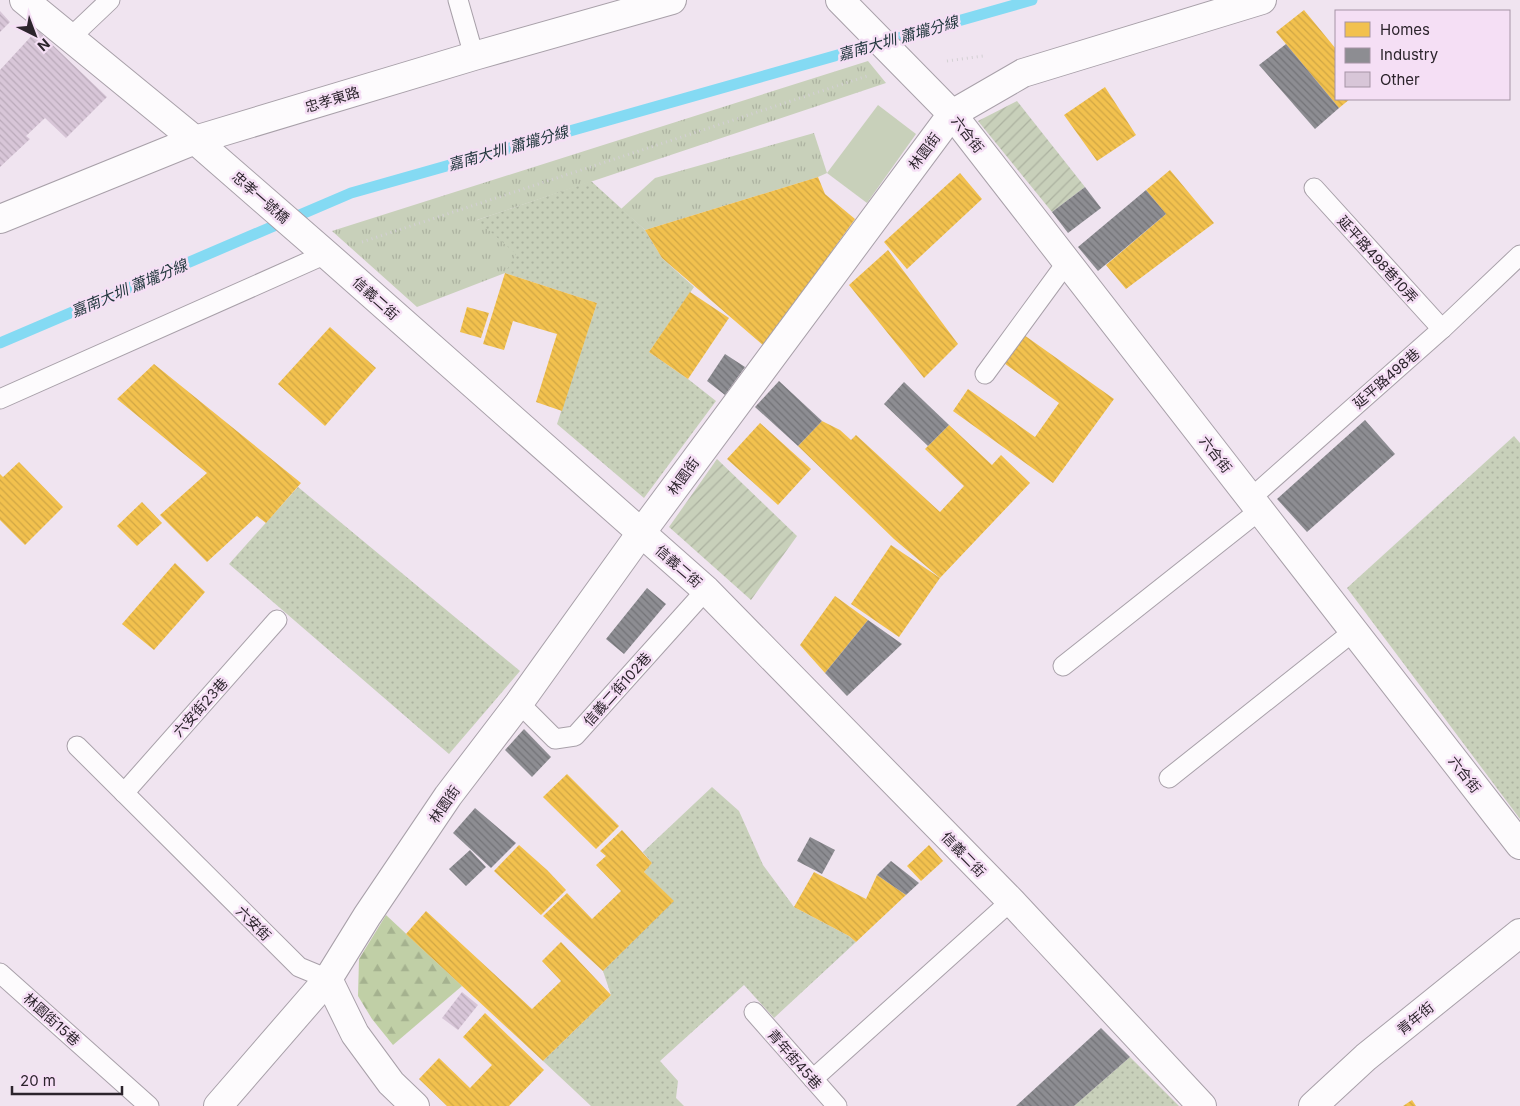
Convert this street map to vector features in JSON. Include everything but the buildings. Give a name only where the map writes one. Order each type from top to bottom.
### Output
[{"type":"street","points":[[24,0],[195,140]]},
{"type":"street","name":"忠孝東路","points":[[0,219],[195,140],[474,56],[672,0]]},
{"type":"street","name":"六合街","points":[[840,0],[952,114],[1520,845]]},
{"type":"street","name":"林園街","points":[[218,1106],[328,979],[367,916],[448,796],[519,703],[641,533],[952,114],[1023,73],[1262,0]]},
{"type":"street","name":"忠孝一號橋","points":[[195,140],[326,254]]},
{"type":"street","name":"信義二街","points":[[326,254],[706,590],[1011,901],[1202,1106]]},
{"type":"street","name":"青年街","points":[[1313,1106],[1366,1057],[1520,933]]},
{"type":"street","points":[[328,979],[355,1034],[391,1083],[415,1106]]},
{"type":"lane","points":[[70,38],[110,0]]},
{"type":"lane","points":[[458,0],[474,56]]},
{"type":"lane","name":"延平路498巷10弄","points":[[1314,188],[1442,329]]},
{"type":"lane","points":[[0,399],[326,254]]},
{"type":"lane","name":"延平路498巷","points":[[1063,666],[1255,504],[1520,255]]},
{"type":"lane","points":[[985,374],[1067,262]]},
{"type":"lane","name":"信義二街102巷","points":[[519,703],[555,739],[575,736],[706,590]]},
{"type":"lane","name":"六安街23巷","points":[[124,793],[277,620]]},
{"type":"lane","points":[[1169,778],[1354,631]]},
{"type":"lane","name":"六安街","points":[[77,746],[299,967],[328,979]]},
{"type":"lane","points":[[814,1080],[1011,901]]},
{"type":"lane","name":"林園街15巷","points":[[0,973],[149,1106]]},
{"type":"lane","name":"青年街45巷","points":[[754,1012],[837,1106]]},
{"type":"path","points":[[326,254],[868,76],[990,55]]},
{"type":"green space","points":[[868,61],[886,83],[477,220],[516,254],[505,273],[417,307],[332,231]]},
{"type":"green space","points":[[1017,101],[1085,187],[1052,212],[978,121]]},
{"type":"green space","points":[[878,105],[916,134],[867,203],[827,173]]},
{"type":"green space","points":[[814,133],[827,173],[818,177],[645,230],[621,209],[655,178]]},
{"type":"green space","points":[[591,181],[645,230],[662,258],[694,287],[649,352],[716,401],[644,498],[557,424],[597,303],[505,273],[477,220]]},
{"type":"green space","points":[[1514,436],[1520,443],[1520,819],[1347,588]]},
{"type":"green space","points":[[717,459],[797,536],[751,600],[669,527]]},
{"type":"green space","points":[[298,487],[520,671],[449,754],[229,564]]},
{"type":"green space","points":[[712,787],[739,811],[763,865],[794,907],[849,936],[856,942],[774,1018],[744,985],[660,1061],[678,1081],[676,1098],[684,1106],[591,1106],[543,1061],[611,995],[603,971],[673,901],[644,872],[652,863],[643,852]]},
{"type":"green space","points":[[386,915],[462,986],[393,1045],[372,1019],[358,996],[359,959]]},
{"type":"green space","points":[[1130,1057],[1179,1106],[1074,1106]]},
{"type":"waterway","name":"嘉南大圳 蕭壠分線","points":[[0,343],[351,193],[1032,0]]}]
